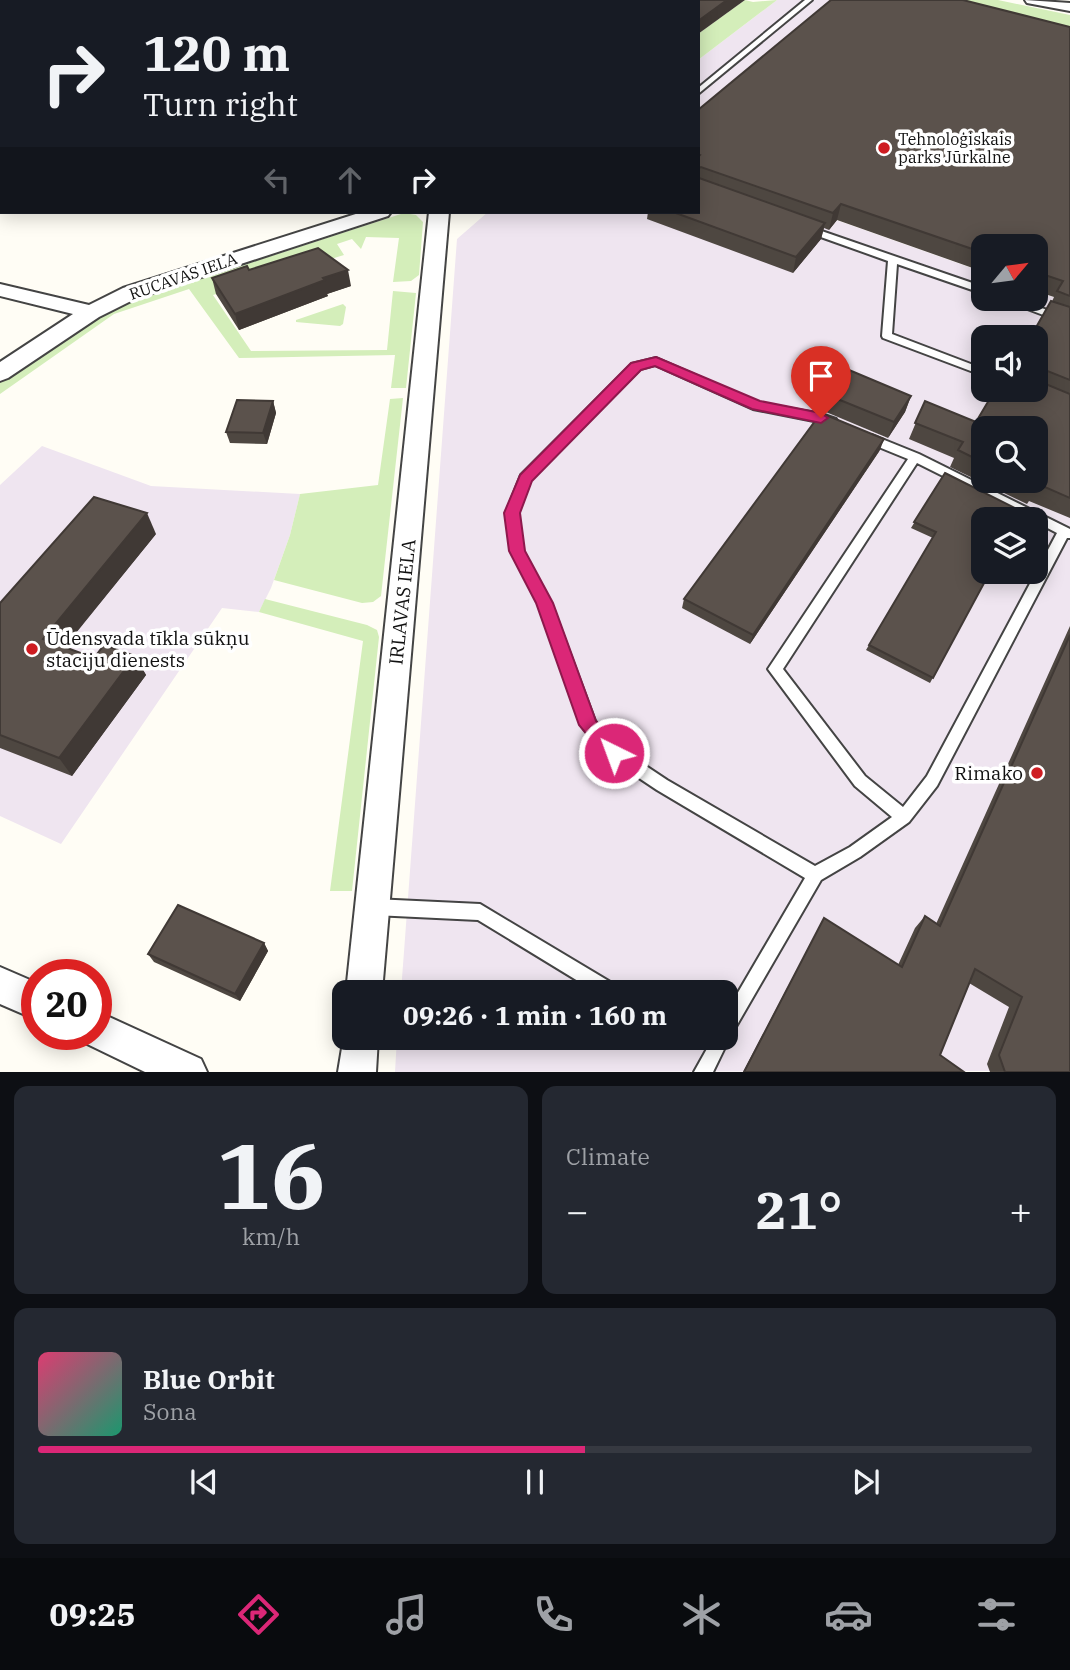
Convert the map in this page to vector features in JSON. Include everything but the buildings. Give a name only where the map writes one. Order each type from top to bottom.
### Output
[{"type":"street","points":[[1032,0],[1070,7]]},
{"type":"street","name":"RUCAVAS IELA","points":[[0,373],[91,312],[145,288],[374,214]]},
{"type":"street","name":"IRLAVAS IELA","points":[[365,980],[439,214]]},
{"type":"street","points":[[0,290],[91,312]]},
{"type":"street","points":[[0,985],[21,995]]},
{"type":"street","points":[[112,1036],[188,1072]]},
{"type":"street","points":[[357,1072],[359,1050]]},
{"type":"lane","points":[[700,90],[809,0]]},
{"type":"lane","points":[[802,227],[971,287]]},
{"type":"lane","points":[[893,260],[887,336],[971,368]]},
{"type":"lane","points":[[1042,312],[1070,322]]},
{"type":"lane","points":[[738,1009],[815,875],[855,852],[904,817],[932,781],[1067,533],[915,457],[821,418],[757,406],[656,362],[636,366],[525,478],[512,513],[517,551],[545,603],[589,725],[614,753],[652,779],[815,875]]},
{"type":"lane","points":[[904,817],[860,780],[775,669],[915,457]]},
{"type":"lane","points":[[370,907],[407,906],[480,912],[591,980]]},
{"type":"lane","points":[[703,1072],[715,1050]]},
{"type":"shaded area","points":[[777,0],[845,0],[700,122],[700,58]]},
{"type":"shaded area","points":[[700,172],[971,268],[971,312],[1048,312],[1048,295],[1070,303],[1070,1071],[395,1072],[396,1050],[738,1050],[738,980],[402,980],[457,239],[486,214],[700,214]]},
{"type":"shaded area","points":[[42,446],[151,486],[300,494],[290,535],[271,588],[259,612],[222,608],[61,844],[0,816],[0,485]]},
{"type":"green space","points":[[745,0],[777,0],[700,58],[700,33]]},
{"type":"green space","points":[[956,0],[998,0],[1070,15],[1070,28]]},
{"type":"green space","points":[[401,214],[416,215],[423,222],[419,275],[411,281],[393,282],[399,238],[366,237],[361,249],[352,239],[337,244],[344,255],[213,295],[251,351],[387,350],[393,291],[416,293],[406,388],[391,388],[395,355],[239,358],[189,289],[114,314],[0,394],[0,382],[98,315],[126,303]]},
{"type":"green space","points":[[343,304],[346,307],[343,324],[340,326],[296,322],[296,320]]},
{"type":"green space","points":[[403,398],[381,596],[373,602],[362,603],[274,580],[290,535],[300,494],[378,485],[390,399]]},
{"type":"green space","points":[[265,599],[367,625],[377,630],[379,637],[352,891],[330,891],[363,641],[259,612]]},
{"type":"place","name":"Tehnoloģiskais parks Jūrkalne","points":[[884,148]]},
{"type":"place","name":"Ūdensvada tīkla sūkņu staciju dienests","points":[[32,649]]},
{"type":"place","name":"Rimako","points":[[1037,773]]},
{"type":"route","points":[[614,753],[589,725],[545,603],[517,551],[512,513],[525,478],[636,366],[656,362],[757,406],[821,418]]}]
